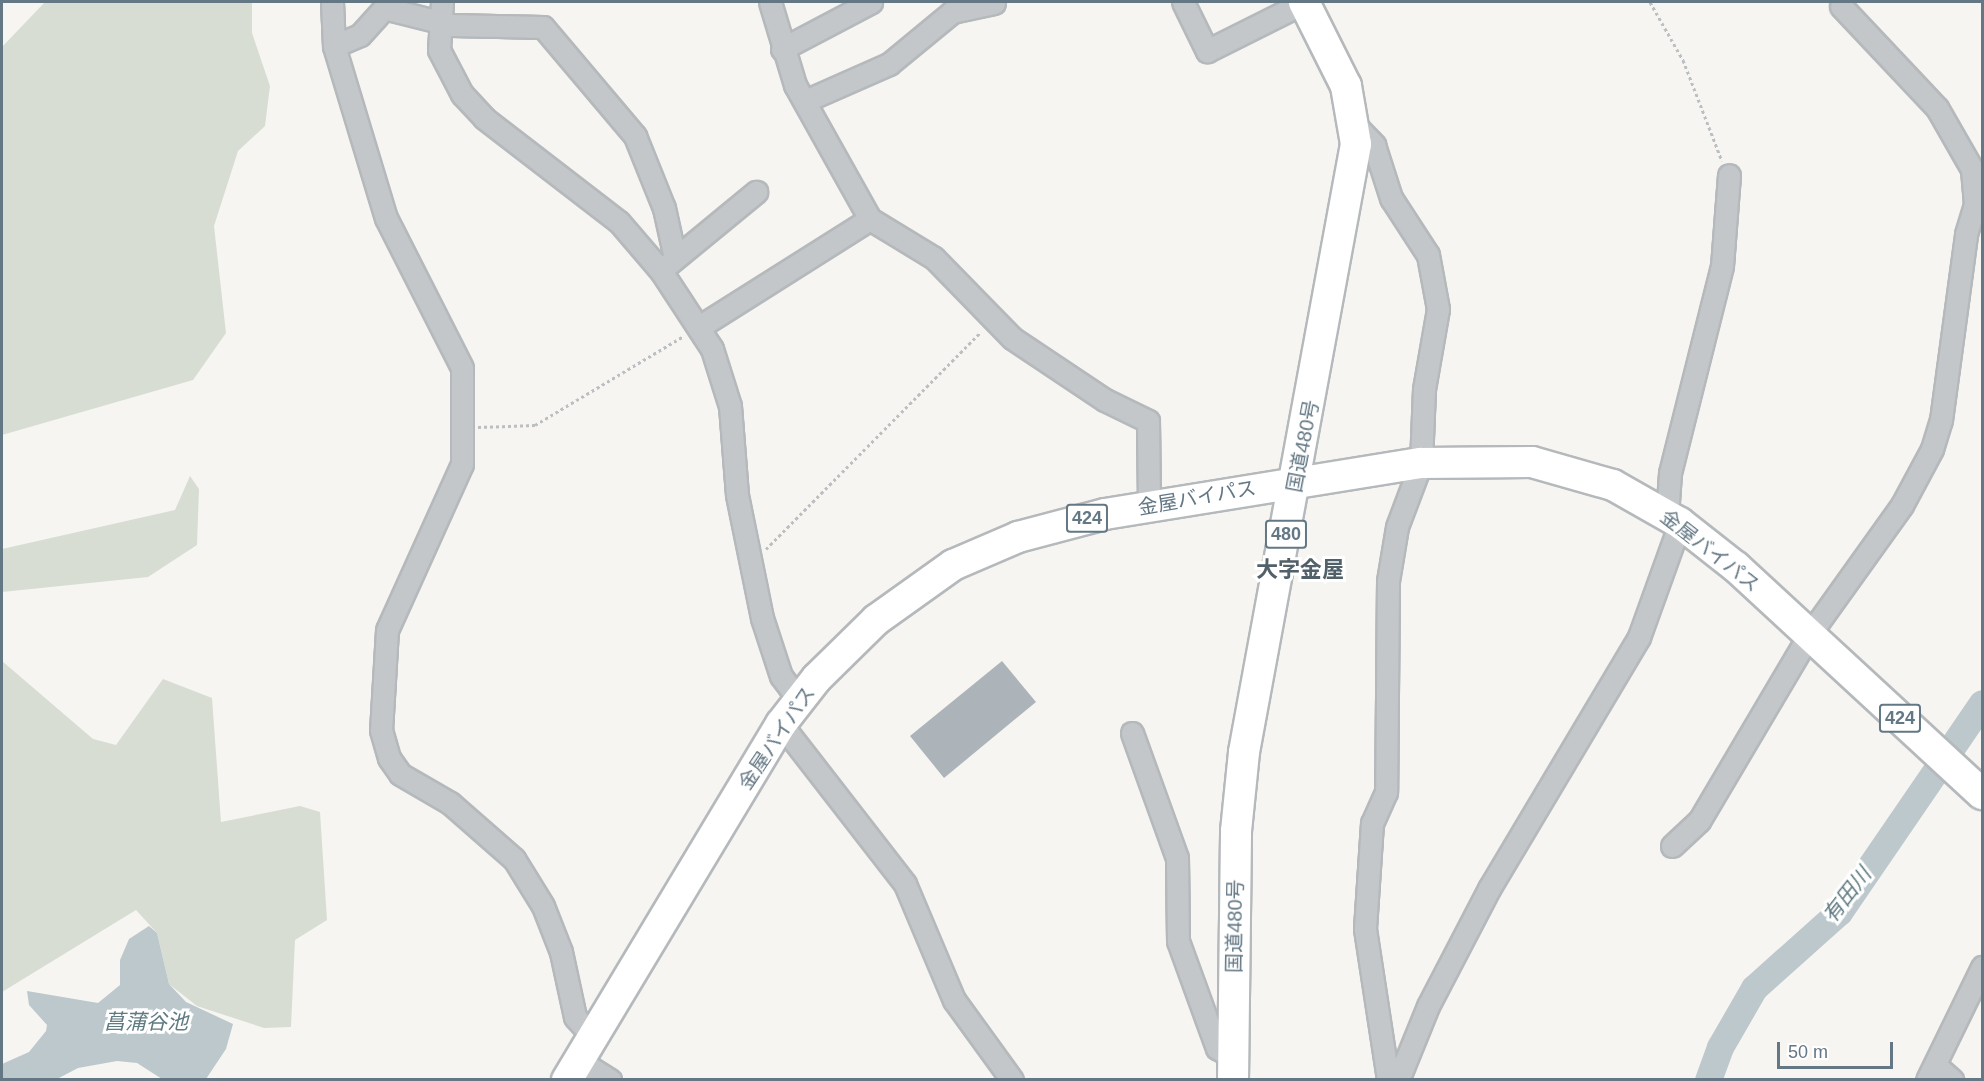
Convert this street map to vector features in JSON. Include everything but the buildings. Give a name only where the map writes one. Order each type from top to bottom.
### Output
[{"type":"highway","name":"国道480号","points":[[1233,1068],[1236,831],[1245,752],[1354,162],[1355,125],[1346,86],[1304,2]]},
{"type":"highway","name":"金屋バイパス","points":[[579,1059],[781,724],[799,700],[876,620],[953,565],[1062,523],[1297,480],[1421,464],[1532,462],[1613,485],[1674,519],[1813,638],[1983,794]]},
{"type":"street","points":[[332,2],[334,46],[398,250],[448,332],[462,368],[465,427],[462,464],[387,630],[381,730],[389,759],[400,774],[450,803],[514,858],[543,906],[561,952],[575,1017],[579,1059],[609,1080]]},
{"type":"street","points":[[770,2],[782,49],[804,101],[870,219],[934,258],[991,321],[1085,388],[1148,421],[1149,507]]},
{"type":"street","points":[[782,49],[871,2]]},
{"type":"street","points":[[1183,2],[1207,51],[1304,2]]},
{"type":"street","points":[[804,101],[889,64],[952,12],[994,3]]},
{"type":"street","points":[[1672,846],[1699,821],[1813,638],[1880,538],[1932,449],[1975,204],[1972,169],[1953,130],[1841,6]]},
{"type":"street","points":[[334,46],[360,35],[384,8],[440,11],[543,27],[635,136],[664,208],[668,264]]},
{"type":"street","points":[[440,11],[444,65],[473,107],[603,206],[668,264],[699,327],[728,397],[734,477],[750,565],[772,655],[799,700]]},
{"type":"street","points":[[1355,125],[1374,145],[1391,198],[1430,266],[1438,309],[1424,389],[1421,464],[1397,527],[1388,581],[1386,792],[1372,823],[1365,929],[1388,1080]]},
{"type":"street","points":[[1398,1080],[1428,1006],[1490,886],[1639,637],[1674,519],[1670,473],[1722,266],[1729,175]]},
{"type":"street","points":[[668,264],[756,192]]},
{"type":"street","points":[[699,327],[870,219]]},
{"type":"street","points":[[781,724],[905,884],[954,1000],[1012,1080]]},
{"type":"street","points":[[1132,733],[1177,858],[1178,941],[1217,1048],[1233,1068]]},
{"type":"street","points":[[1952,1080],[1931,1072],[1983,967]]},
{"type":"path","points":[[1650,2],[1683,60],[1729,175]]},
{"type":"path","points":[[750,565],[991,321]]},
{"type":"path","points":[[465,427],[535,425],[699,327]]},
{"type":"shaded area","points":[[45,2],[252,2],[252,33],[270,86],[265,126],[238,151],[214,226],[226,333],[193,380],[2,435],[2,47]]},
{"type":"shaded area","points":[[190,476],[199,489],[197,545],[148,577],[2,592],[2,549],[175,510]]},
{"type":"shaded area","points":[[2,661],[93,739],[116,745],[163,679],[212,698],[221,822],[300,806],[320,812],[327,920],[295,940],[291,1027],[264,1028],[197,1006],[169,984],[157,933],[136,910],[2,992]]},
{"type":"water","name":"菖蒲谷池","points":[[149,926],[157,933],[169,984],[186,1002],[233,1024],[226,1049],[206,1079],[162,1079],[137,1063],[117,1061],[78,1068],[57,1079],[2,1079],[2,1064],[29,1052],[46,1031],[47,1025],[29,1005],[27,991],[98,1003],[120,985],[120,960],[129,939]]},
{"type":"waterway","name":"有田川","points":[[1708,1080],[1720,1047],[1754,988],[1839,912],[1982,703]]},
{"type":"district","name":"大字金屋","points":[[1300,570]]}]
